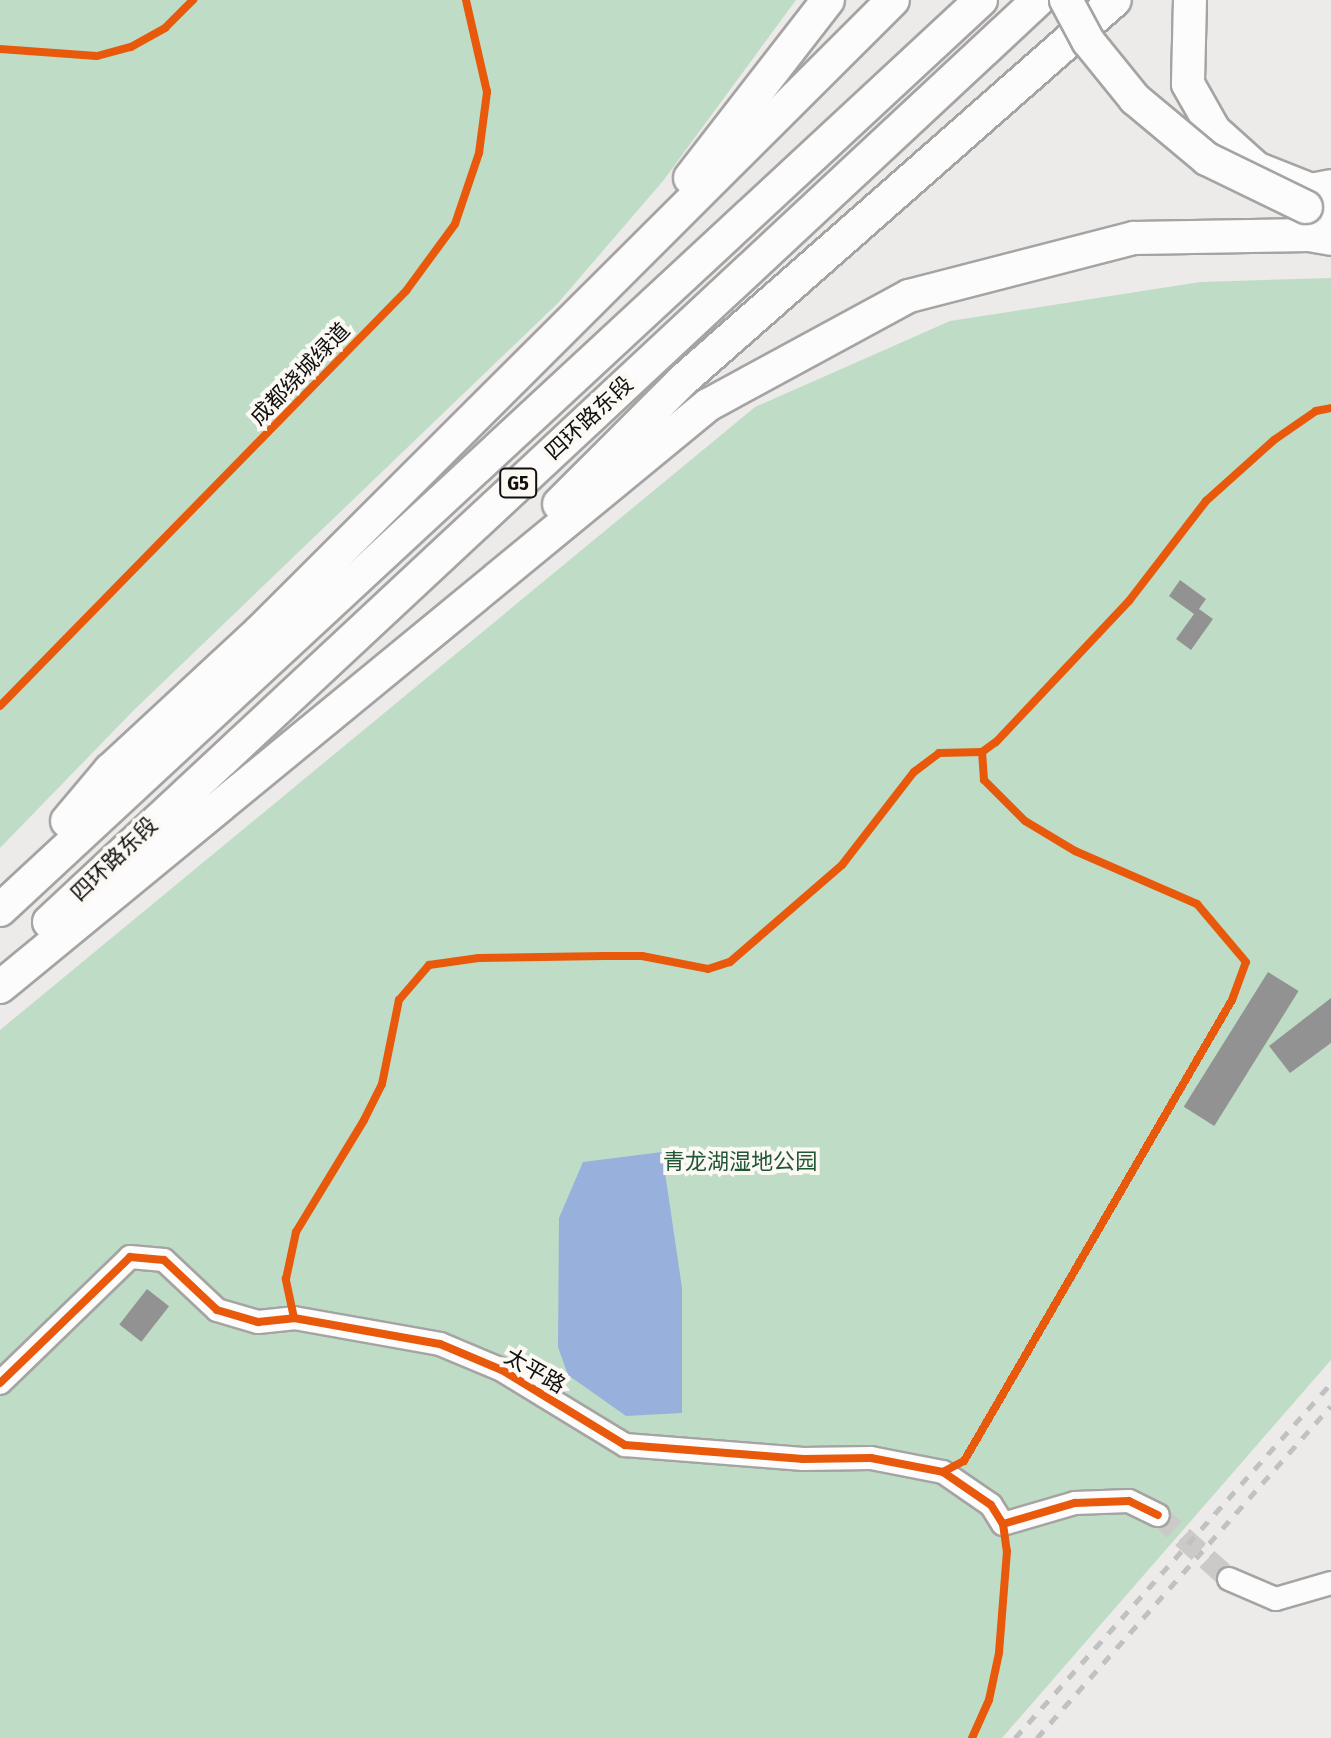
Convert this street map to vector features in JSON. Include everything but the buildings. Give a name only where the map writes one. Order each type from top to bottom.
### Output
[{"type":"highway","points":[[595,297],[828,0]]},
{"type":"highway","points":[[0,900],[110,770],[259,632],[893,0]]},
{"type":"highway","name":"四环路东段","points":[[0,910],[981,0]]},
{"type":"highway","name":"四环路东段","points":[[0,968],[1038,0]]},
{"type":"highway","points":[[1066,0],[1088,41],[1135,99],[1207,159],[1318,211]]},
{"type":"highway","points":[[427,636],[683,380],[1115,0]]},
{"type":"highway","points":[[1190,0],[1188,84],[1214,130],[1256,168],[1311,190],[1331,186]]},
{"type":"highway","points":[[0,987],[708,405],[909,296],[1134,238],[1309,235],[1331,239]]},
{"type":"street","name":"太平路","points":[[0,1383],[130,1257],[164,1260],[217,1310],[258,1322],[294,1318],[440,1344],[502,1370],[625,1445],[772,1457],[871,1458],[943,1472],[991,1505],[1003,1524],[1075,1503],[1129,1501],[1158,1515]]},
{"type":"street","points":[[1229,1579],[1276,1599],[1331,1583]]},
{"type":"green space","points":[[0,0],[796,0],[663,181],[558,303],[134,710],[0,848]]},
{"type":"green space","name":"青龙湖湿地公园","points":[[1331,278],[1331,1360],[1002,1738],[0,1738],[0,1030],[755,407],[950,321],[1200,282]]},
{"type":"water","points":[[662,1152],[682,1288],[682,1413],[626,1416],[568,1375],[558,1347],[559,1218],[583,1162]]},
{"type":"tunnel","points":[[1158,1515],[1229,1579]]},
{"type":"railway","points":[[1015,1738],[1331,1383]]},
{"type":"railway","points":[[1037,1738],[1331,1406]]},
{"type":"cycle path","points":[[0,49],[97,56],[131,47],[165,28],[193,0]]},
{"type":"cycle path","name":"成都绕城绿道","points":[[0,706],[406,291],[455,224],[479,153],[487,92],[466,0]]},
{"type":"cycle path","points":[[294,1318],[286,1279],[296,1232],[364,1120],[382,1084],[399,1000],[429,965],[479,958],[605,956],[642,956],[708,969],[730,962],[842,865],[914,772],[939,753],[982,752],[996,742],[1129,601],[1206,501],[1274,440],[1316,411],[1331,408]]},
{"type":"cycle path","points":[[943,1472],[964,1461],[1232,1000],[1246,962],[1197,904],[1075,851],[1025,821],[984,780],[982,752]]},
{"type":"cycle path","points":[[0,1383],[130,1257],[164,1260],[217,1310],[258,1322],[294,1318],[440,1344],[502,1370],[625,1445],[803,1459],[871,1458],[943,1472],[991,1505],[1003,1524],[1007,1551],[999,1653],[989,1700],[972,1738]]},
{"type":"cycle path","points":[[1003,1524],[1075,1503],[1129,1501],[1158,1515]]}]
